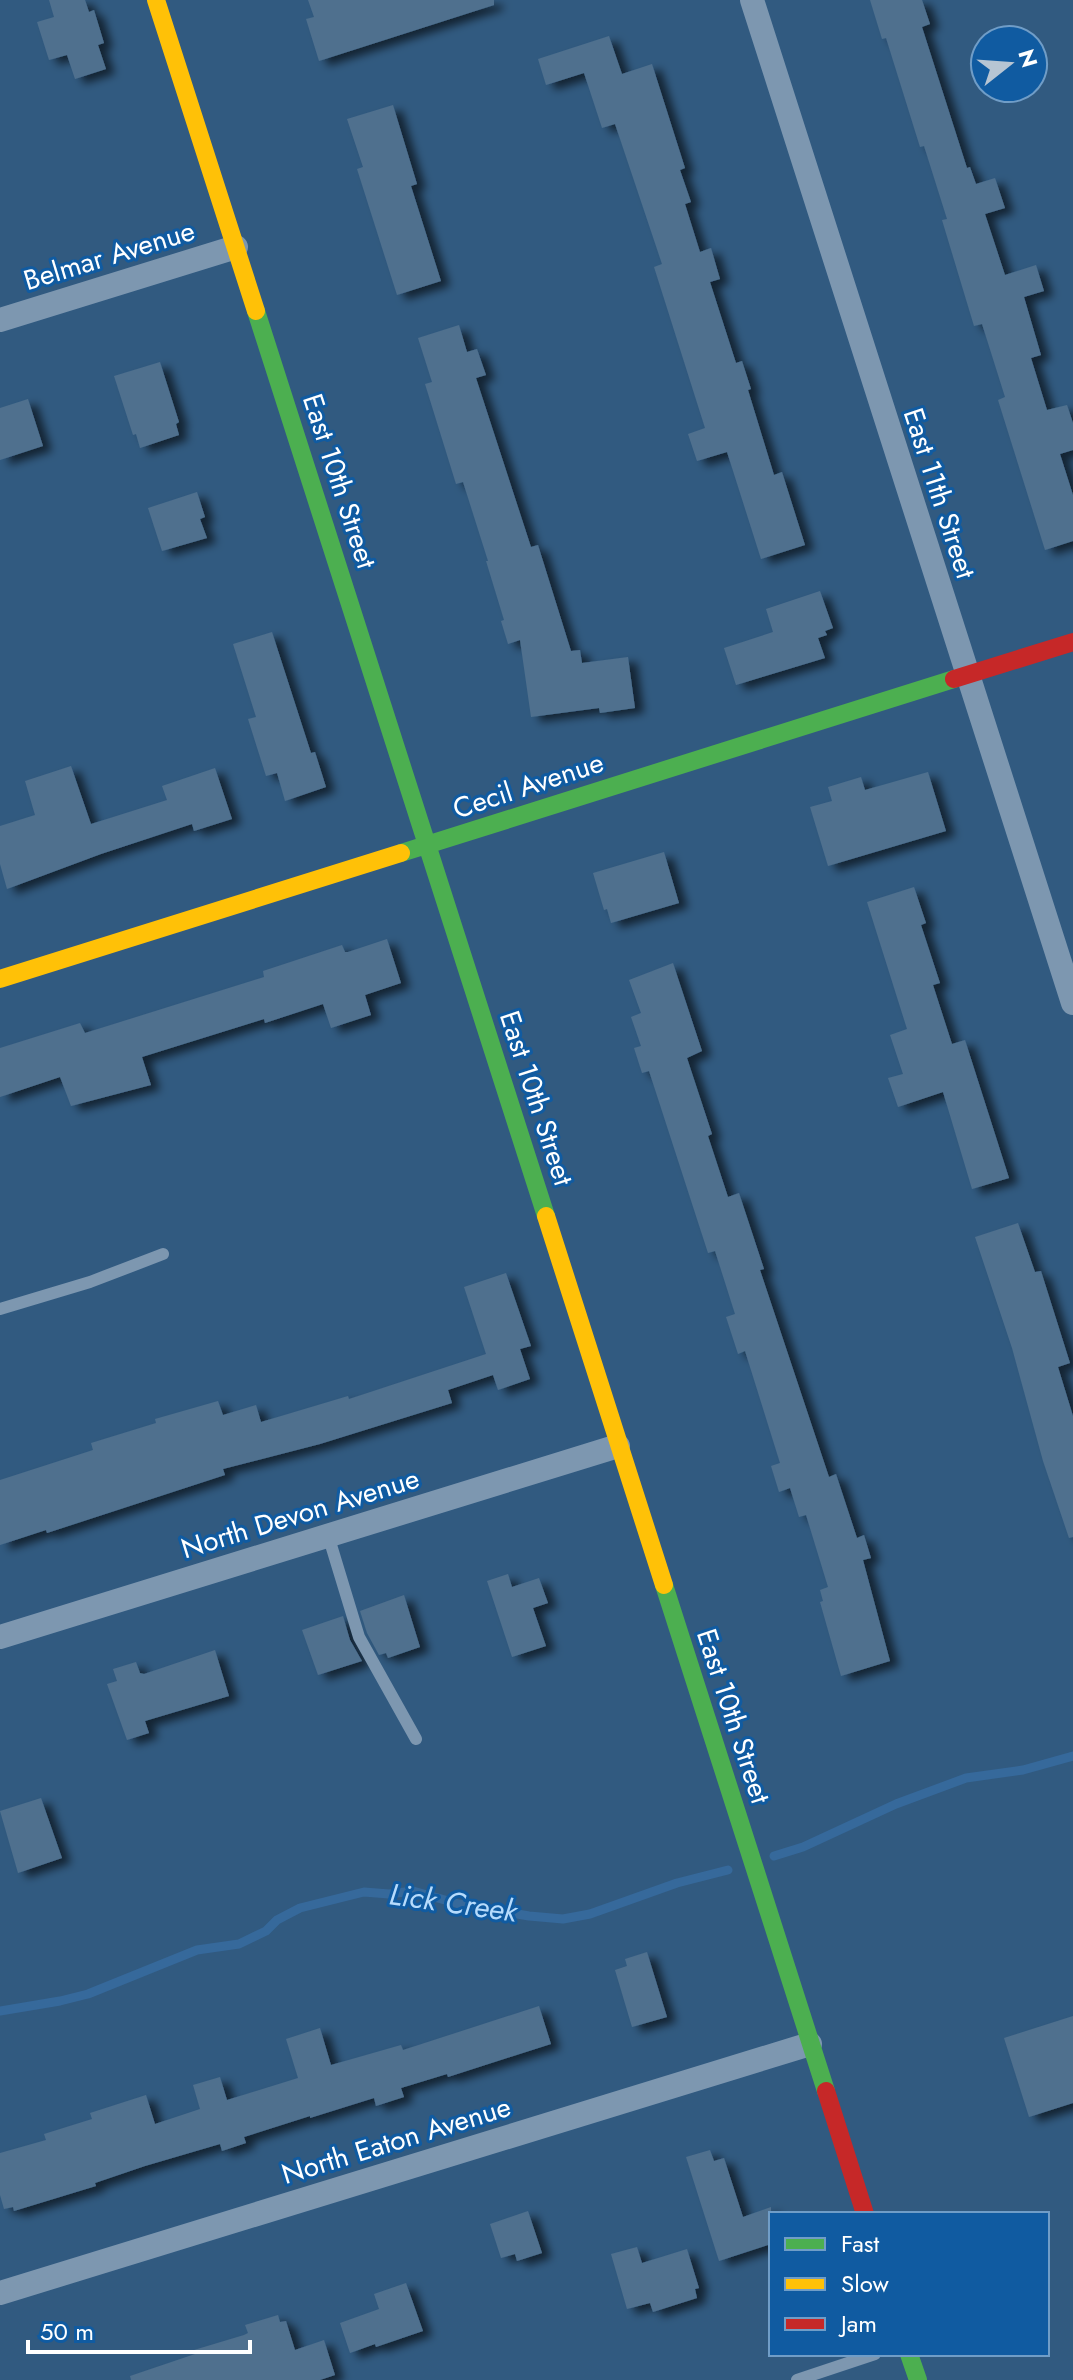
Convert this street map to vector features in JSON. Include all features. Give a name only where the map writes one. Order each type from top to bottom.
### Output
[{"type":"main road","name":"East 10th Street","points":[[156,0],[864,2212]]},
{"type":"main road","name":"Cecil Avenue","points":[[0,979],[1073,642]]},
{"type":"main road","points":[[910,2356],[918,2380]]},
{"type":"street","name":"East 11th Street","points":[[752,0],[1073,1003]]},
{"type":"street","name":"Belmar Avenue","points":[[0,320],[236,247]]},
{"type":"street","name":"North Devon Avenue","points":[[0,1637],[618,1446]]},
{"type":"street","name":"North Eaton Avenue","points":[[0,2293],[810,2044]]},
{"type":"lane","points":[[0,1309],[90,1282],[163,1254]]},
{"type":"lane","points":[[328,1535],[359,1637],[416,1739]]},
{"type":"lane","points":[[797,2380],[869,2356]]},
{"type":"building","points":[[49,0],[85,0],[89,12],[94,10],[104,43],[98,45],[106,69],[75,79],[67,55],[49,60],[37,22],[54,17]]},
{"type":"building","points":[[308,0],[494,0],[494,5],[319,61],[306,19],[314,17]]},
{"type":"building","points":[[870,0],[922,0],[930,24],[922,27],[967,168],[970,167],[976,184],[995,178],[1005,208],[985,214],[1005,275],[1036,265],[1044,291],[1024,297],[1041,355],[1031,358],[1047,410],[1067,405],[1073,423],[1073,450],[1060,454],[1073,495],[1073,541],[1045,550],[998,400],[1005,397],[982,324],[974,326],[942,220],[947,219],[924,146],[920,147],[886,38],[882,39]]},
{"type":"building","points":[[609,36],[622,74],[652,64],[685,168],[680,170],[691,202],[685,204],[700,252],[711,248],[720,279],[710,282],[736,363],[742,361],[774,475],[782,472],[805,545],[761,559],[727,452],[697,461],[688,434],[705,428],[654,267],[662,264],[615,124],[602,128],[584,73],[546,85],[538,59]]},
{"type":"building","points":[[393,105],[417,184],[411,186],[441,281],[397,295],[357,169],[363,167],[347,119]]},
{"type":"building","points":[[459,325],[467,352],[477,349],[486,375],[476,378],[531,547],[538,545],[571,651],[580,650],[582,663],[628,657],[635,708],[600,713],[599,708],[531,717],[520,640],[508,644],[488,561],[463,482],[456,484],[425,384],[432,382],[418,338]]},
{"type":"building","points":[[160,362],[179,422],[176,424],[179,435],[140,448],[114,376]]},
{"type":"building","points":[[28,399],[43,446],[0,460],[0,408]]},
{"type":"building","points":[[197,492],[205,517],[200,519],[207,538],[162,551],[148,508]]},
{"type":"building","points":[[820,591],[833,628],[825,631],[827,635],[818,638],[825,658],[736,685],[724,648],[773,632],[766,609]]},
{"type":"building","points":[[272,632],[311,753],[315,752],[326,787],[285,801],[277,773],[266,776],[248,719],[256,717],[233,644]]},
{"type":"building","points":[[71,766],[91,824],[167,800],[162,786],[215,768],[232,819],[194,831],[192,824],[7,889],[0,864],[0,826],[35,815],[25,781]]},
{"type":"building","points":[[928,772],[946,831],[828,866],[810,807],[832,801],[828,787],[861,777],[865,790]]},
{"type":"building","points":[[664,852],[679,903],[611,923],[593,873]]},
{"type":"building","points":[[914,887],[926,923],[921,925],[940,983],[933,985],[952,1044],[965,1040],[1009,1178],[972,1189],[943,1092],[898,1107],[888,1078],[903,1074],[890,1035],[907,1029],[867,902]]},
{"type":"building","points":[[387,939],[401,983],[365,995],[371,1015],[331,1028],[323,1004],[265,1023],[264,1019],[142,1057],[151,1085],[71,1106],[60,1077],[0,1097],[0,1048],[80,1023],[85,1033],[264,977],[263,971],[342,945],[348,952]]},
{"type":"building","points":[[673,963],[702,1051],[687,1058],[712,1134],[708,1136],[728,1197],[739,1193],[764,1269],[760,1270],[829,1477],[836,1474],[857,1538],[864,1535],[871,1558],[863,1560],[890,1661],[841,1676],[820,1602],[823,1601],[820,1590],[828,1587],[806,1515],[799,1517],[790,1488],[779,1492],[771,1466],[780,1463],[745,1351],[738,1354],[726,1317],[735,1314],[715,1251],[708,1253],[649,1071],[642,1073],[634,1048],[641,1046],[631,1017],[641,1013],[629,980]]},
{"type":"building","points":[[1018,1223],[1035,1272],[1041,1271],[1070,1363],[1058,1367],[1073,1416],[1073,1537],[1069,1538],[975,1237]]},
{"type":"building","points":[[506,1273],[531,1346],[520,1349],[530,1379],[498,1390],[493,1375],[448,1390],[452,1403],[320,1444],[223,1469],[225,1475],[47,1533],[46,1530],[0,1545],[0,1480],[93,1450],[91,1443],[156,1423],[155,1419],[218,1401],[223,1415],[256,1405],[261,1422],[348,1396],[349,1399],[486,1354],[464,1287]]},
{"type":"building","points":[[508,1574],[512,1587],[539,1578],[548,1603],[533,1608],[546,1646],[512,1657],[487,1581]]},
{"type":"building","points":[[404,1595],[420,1647],[388,1658],[386,1653],[379,1655],[360,1611]]},
{"type":"building","points":[[343,1616],[350,1640],[362,1661],[318,1675],[302,1630]]},
{"type":"building","points":[[215,1650],[229,1696],[145,1721],[149,1733],[127,1740],[107,1684],[117,1681],[113,1669],[136,1662],[140,1673],[144,1674]]},
{"type":"building","points":[[41,1798],[62,1858],[18,1873],[0,1811]]},
{"type":"building","points":[[647,1952],[667,2017],[632,2027],[615,1970],[627,1966],[625,1959]]},
{"type":"building","points":[[539,2006],[551,2044],[448,2077],[447,2074],[401,2088],[404,2097],[376,2106],[374,2098],[244,2137],[246,2143],[222,2151],[220,2144],[14,2211],[13,2207],[4,2209],[0,2195],[0,2153],[46,2140],[44,2134],[92,2119],[90,2113],[146,2095],[155,2124],[200,2109],[193,2085],[220,2077],[227,2100],[298,2078],[286,2039],[320,2028],[331,2065],[401,2045],[403,2050]]},
{"type":"building","points":[[1073,2016],[1073,2103],[1029,2117],[1004,2038]]},
{"type":"building","points":[[710,2150],[714,2161],[724,2158],[743,2217],[771,2207],[769,2245],[719,2261],[686,2157]]},
{"type":"building","points":[[528,2211],[542,2253],[517,2261],[515,2254],[501,2258],[490,2224]]},
{"type":"building","points":[[637,2247],[642,2263],[687,2249],[699,2288],[695,2289],[697,2298],[653,2312],[650,2303],[627,2309],[611,2254]]},
{"type":"building","points":[[406,2283],[423,2331],[350,2353],[340,2323],[379,2309],[374,2294]]},
{"type":"building","points":[[278,2315],[280,2322],[286,2321],[295,2350],[324,2340],[335,2375],[320,2380],[131,2380],[130,2376],[195,2354],[194,2350],[244,2335],[248,2333],[245,2325]]},
{"type":"waterway","name":"Lick Creek","points":[[774,1856],[803,1847],[896,1804],[966,1778],[1023,1770],[1073,1756]]},
{"type":"waterway","name":"Lick Creek","points":[[0,2011],[88,1994],[197,1950],[239,1944],[266,1931],[277,1920],[300,1908],[364,1892],[389,1894],[413,1891],[459,1904],[563,1919],[590,1914],[677,1883],[728,1870]]},
{"type":"traffic: fast","points":[[256,311],[546,1216]]},
{"type":"traffic: fast","points":[[401,853],[954,679]]},
{"type":"traffic: fast","points":[[664,1585],[826,2091]]},
{"type":"traffic: fast","points":[[910,2356],[918,2380]]},
{"type":"traffic: slow","points":[[156,0],[256,311]]},
{"type":"traffic: slow","points":[[0,979],[401,853]]},
{"type":"traffic: slow","points":[[546,1216],[664,1585]]},
{"type":"traffic: jam","points":[[954,679],[1073,642]]},
{"type":"traffic: jam","points":[[826,2091],[864,2212]]}]
